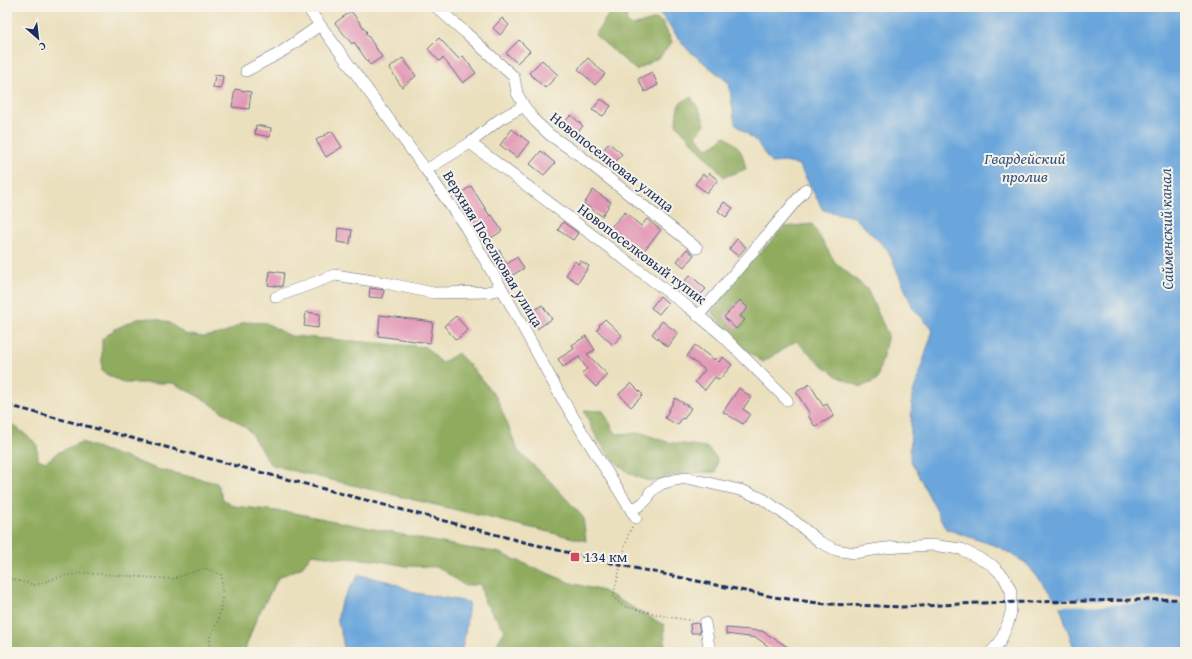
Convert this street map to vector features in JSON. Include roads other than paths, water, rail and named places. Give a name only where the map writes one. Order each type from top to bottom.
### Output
[{"type":"street","name":"Верхняя Поселковая улица","points":[[307,7],[426,170],[466,228],[502,288],[576,422],[636,518]]},
{"type":"street","name":"Новопоселковая улица","points":[[436,7],[466,32],[514,77],[517,93],[524,106],[535,121],[550,135],[697,248]]},
{"type":"street","points":[[246,71],[280,53],[320,25]]},
{"type":"street","points":[[426,170],[470,143],[500,119],[524,106]]},
{"type":"street","name":"Новопоселковый тупик","points":[[470,143],[698,316],[722,336],[787,400]]},
{"type":"street","points":[[698,316],[806,189]]},
{"type":"street","points":[[276,297],[334,275],[386,283],[434,293],[487,292],[502,288]]},
{"type":"street","points":[[630,508],[637,507],[643,503],[648,498],[650,492],[661,484],[687,478],[744,491],[763,499],[793,520],[820,542],[836,550],[854,553],[885,548],[931,545],[961,549],[992,565],[1004,576],[1011,591],[1011,612],[1008,624],[1000,642],[991,652]]},
{"type":"street","points":[[705,622],[710,652]]},
{"type":"water","name":"Гвардейский пролив","points":[[655,7],[1185,7],[1185,652],[1075,652],[1059,603],[1026,563],[999,547],[946,529],[910,459],[912,396],[933,330],[913,308],[888,250],[854,217],[823,210],[799,165],[785,162],[771,163],[757,142],[735,124],[729,83],[687,49]]},
{"type":"water","points":[[359,575],[391,582],[416,593],[469,602],[465,635],[461,652],[342,652],[343,640],[338,621],[338,614],[345,596]]},
{"type":"railway","points":[[7,405],[524,542],[620,565],[774,597],[826,604],[903,607],[979,603],[1185,599]]},
{"type":"place","name":"134 км","points":[[575,557]]},
{"type":"water label","name":"Сайменский канал","points":[[1166,229]]}]
